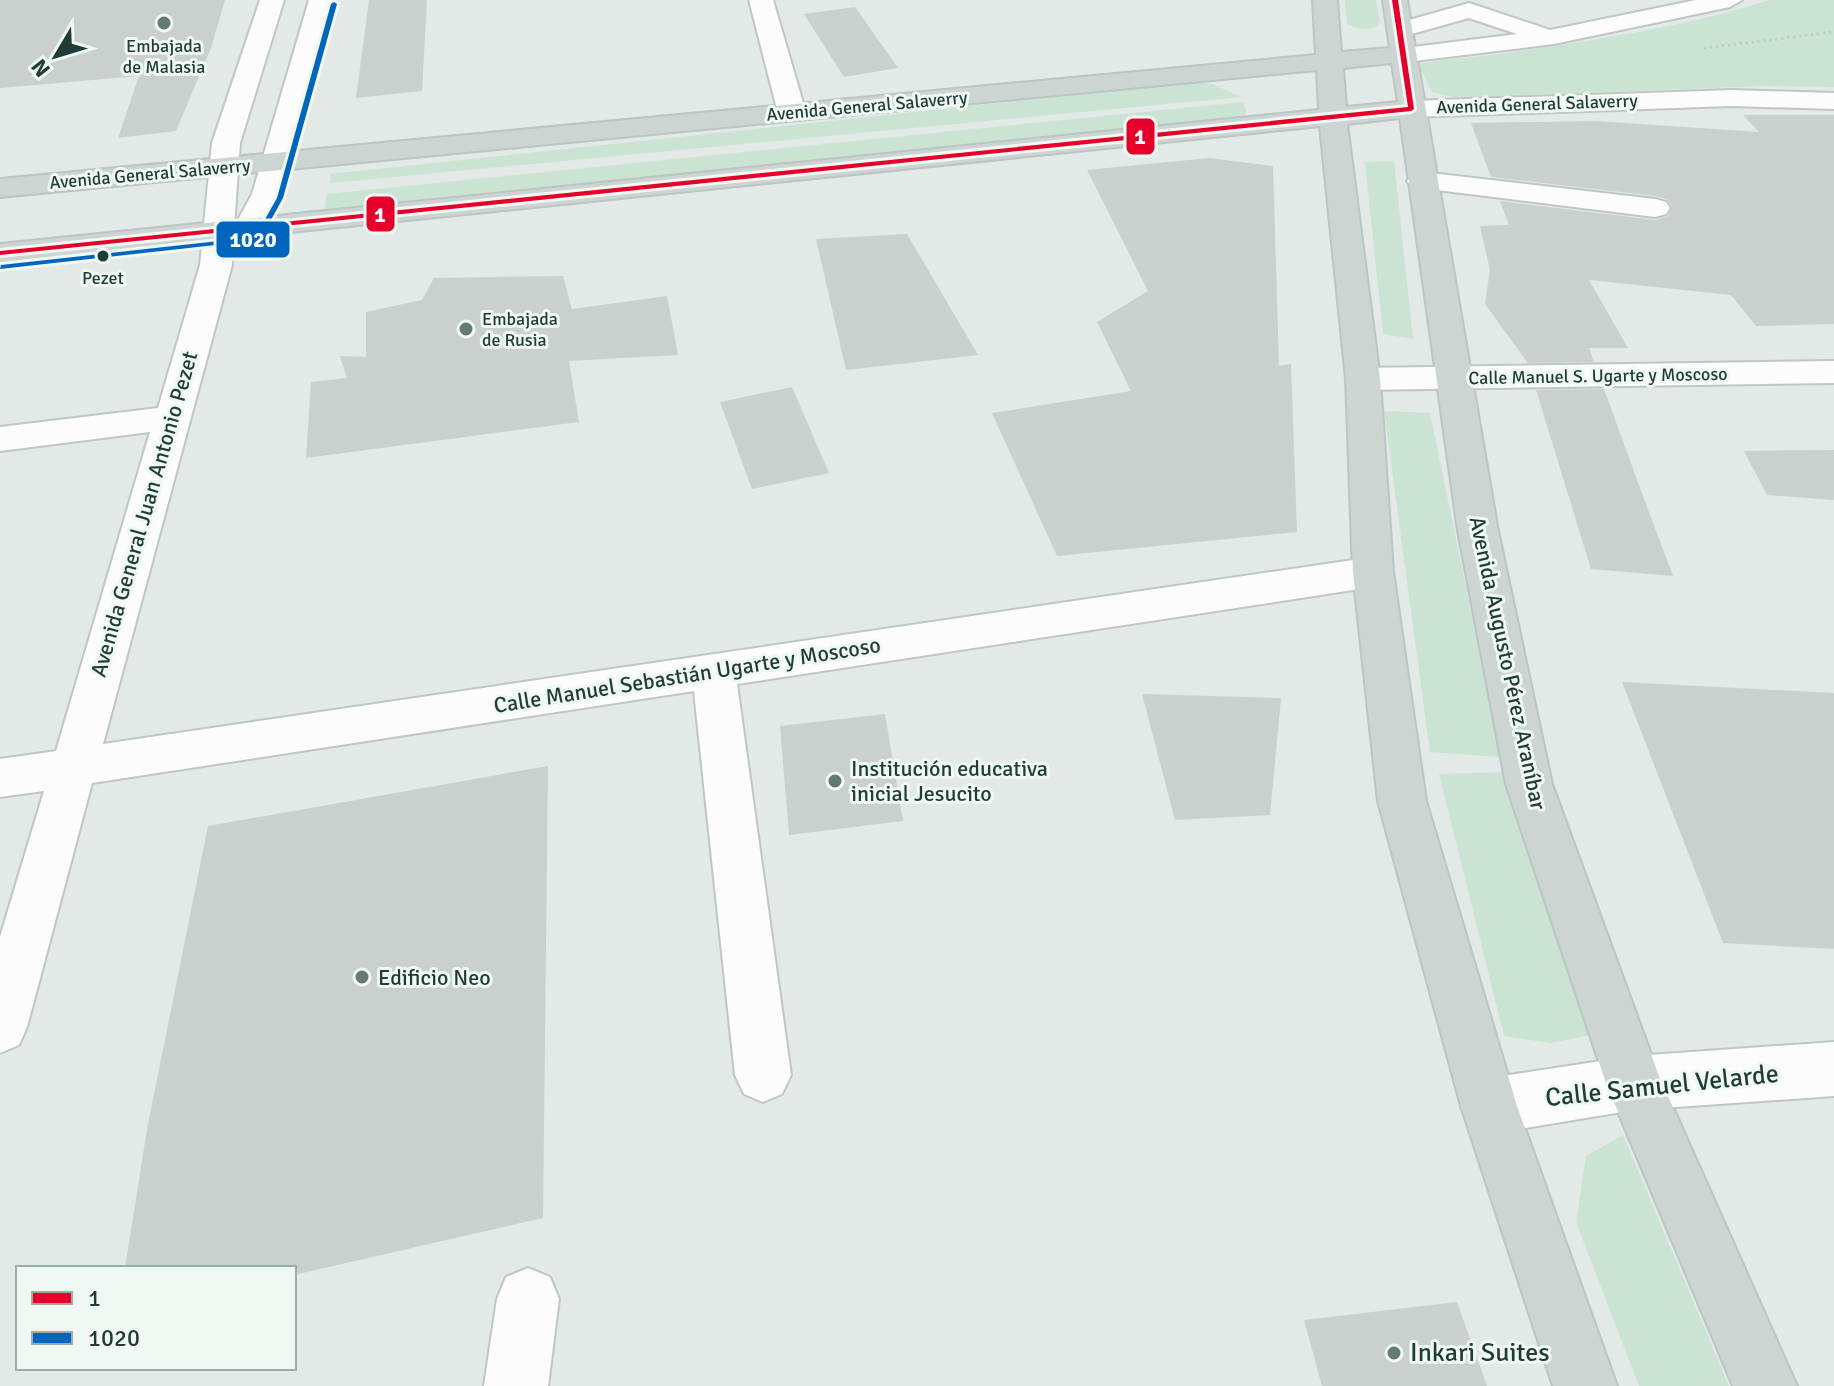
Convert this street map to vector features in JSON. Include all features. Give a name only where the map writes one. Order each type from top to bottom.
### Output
[{"type":"main road","points":[[1325,0],[1333,117],[1363,379],[1373,572],[1402,801],[1489,1106],[1585,1386]]},
{"type":"main road","name":"Avenida Augusto Pérez Araníbar","points":[[1395,0],[1478,531],[1529,784],[1634,1083],[1765,1386]]},
{"type":"main road","name":"Avenida General Salaverry","points":[[0,188],[1330,63],[1403,42]]},
{"type":"main road","points":[[1204,74],[1229,77],[1260,106]]},
{"type":"main road","name":"Avenida General Salaverry","points":[[0,253],[235,230],[1260,106],[1333,117],[1411,109]]},
{"type":"street","name":"Avenida General Juan Antonio Pezet","points":[[235,230],[224,167],[226,143],[272,0]]},
{"type":"street","name":"Avenida General Juan Antonio Pezet","points":[[0,1027],[71,767],[216,265],[235,230],[267,194],[321,0]]},
{"type":"street","points":[[761,0],[792,113]]},
{"type":"street","name":"Avenida General Salaverry","points":[[1403,42],[1554,37],[1730,0]]},
{"type":"street","points":[[1403,42],[1462,4],[1554,37]]},
{"type":"street","name":"Avenida General Salaverry","points":[[1411,109],[1732,98],[1834,101]]},
{"type":"street","points":[[1422,181],[1655,208]]},
{"type":"street","name":"Calle Manuel S. Ugarte y Moscoso","points":[[1363,379],[1834,372]]},
{"type":"street","points":[[0,439],[172,418]]},
{"type":"street","name":"Calle Manuel Sebastián Ugarte y Moscoso","points":[[0,778],[1373,572]]},
{"type":"street","points":[[714,671],[720,745],[763,1075]]},
{"type":"street","name":"Calle Samuel Velarde","points":[[1489,1106],[1634,1083],[1834,1069]]},
{"type":"street","points":[[516,1386],[528,1299]]},
{"type":"green space","points":[[1345,0],[1376,0],[1380,23],[1364,29],[1347,24]]},
{"type":"green space","points":[[1770,0],[1834,0],[1834,87],[1763,86],[1457,98],[1432,92],[1420,68],[1421,64],[1432,62],[1639,32]]},
{"type":"green space","points":[[1197,82],[1212,84],[1241,97],[330,183],[330,174]]},
{"type":"green space","points":[[1243,102],[1246,110],[1242,123],[324,214],[327,194]]},
{"type":"green space","points":[[1394,161],[1413,339],[1383,334],[1365,162]]},
{"type":"green space","points":[[1384,411],[1430,413],[1501,757],[1430,752]]},
{"type":"green space","points":[[1504,772],[1590,1035],[1551,1043],[1504,1036],[1439,774]]},
{"type":"green space","points":[[1623,1135],[1729,1386],[1639,1386],[1576,1222],[1586,1156]]},
{"type":"building","points":[[0,0],[225,0],[211,48],[176,131],[118,138],[139,76],[0,88]]},
{"type":"building","points":[[369,0],[427,0],[422,91],[356,98]]},
{"type":"building","points":[[855,7],[898,68],[844,77],[804,14]]},
{"type":"building","points":[[1743,115],[1834,115],[1834,324],[1756,326],[1731,295],[1589,280],[1628,348],[1589,348],[1594,362],[1528,363],[1485,304],[1490,270],[1480,226],[1509,225],[1500,201],[1655,220],[1668,216],[1672,206],[1667,199],[1655,196],[1491,177],[1471,123],[1595,121],[1759,132]]},
{"type":"building","points":[[1209,158],[1273,166],[1279,366],[1291,364],[1297,532],[1057,556],[992,413],[1131,391],[1097,322],[1148,291],[1087,170]]},
{"type":"building","points":[[907,234],[978,355],[846,370],[816,239]]},
{"type":"building","points":[[563,276],[572,309],[667,296],[678,355],[569,361],[579,422],[306,458],[311,382],[347,378],[340,356],[366,357],[366,312],[422,300],[434,278]]},
{"type":"building","points":[[792,387],[829,473],[752,489],[720,402]]},
{"type":"building","points":[[1604,389],[1673,576],[1591,569],[1536,390]]},
{"type":"building","points":[[1834,450],[1834,500],[1767,495],[1744,451]]},
{"type":"building","points":[[1622,682],[1834,693],[1834,949],[1723,943]]},
{"type":"building","points":[[1142,694],[1281,698],[1270,815],[1175,820]]},
{"type":"building","points":[[885,714],[903,821],[789,835],[780,726]]},
{"type":"building","name":"Edificio Neo","points":[[548,766],[543,1218],[296,1275],[296,1266],[125,1266],[147,1129],[208,826]]},
{"type":"building","name":"Inkari Suites","points":[[1457,1302],[1487,1386],[1322,1386],[1304,1320]]},
{"type":"transit line","name":"1","points":[[0,253],[1411,109],[1395,0]]},
{"type":"transit line","name":"1020","points":[[1,267],[258,239],[280,198],[334,4]]},
{"type":"place","name":"Embajada de Malasia","points":[[164,23]]},
{"type":"place","name":"Pezet","points":[[103,256]]},
{"type":"place","name":"Embajada de Rusia","points":[[466,329]]},
{"type":"place","name":"Institución educativa inicial Jesucito","points":[[835,781]]},
{"type":"place","name":"Edificio Neo","points":[[362,977]]},
{"type":"place","name":"Inkari Suites","points":[[1394,1353]]}]
